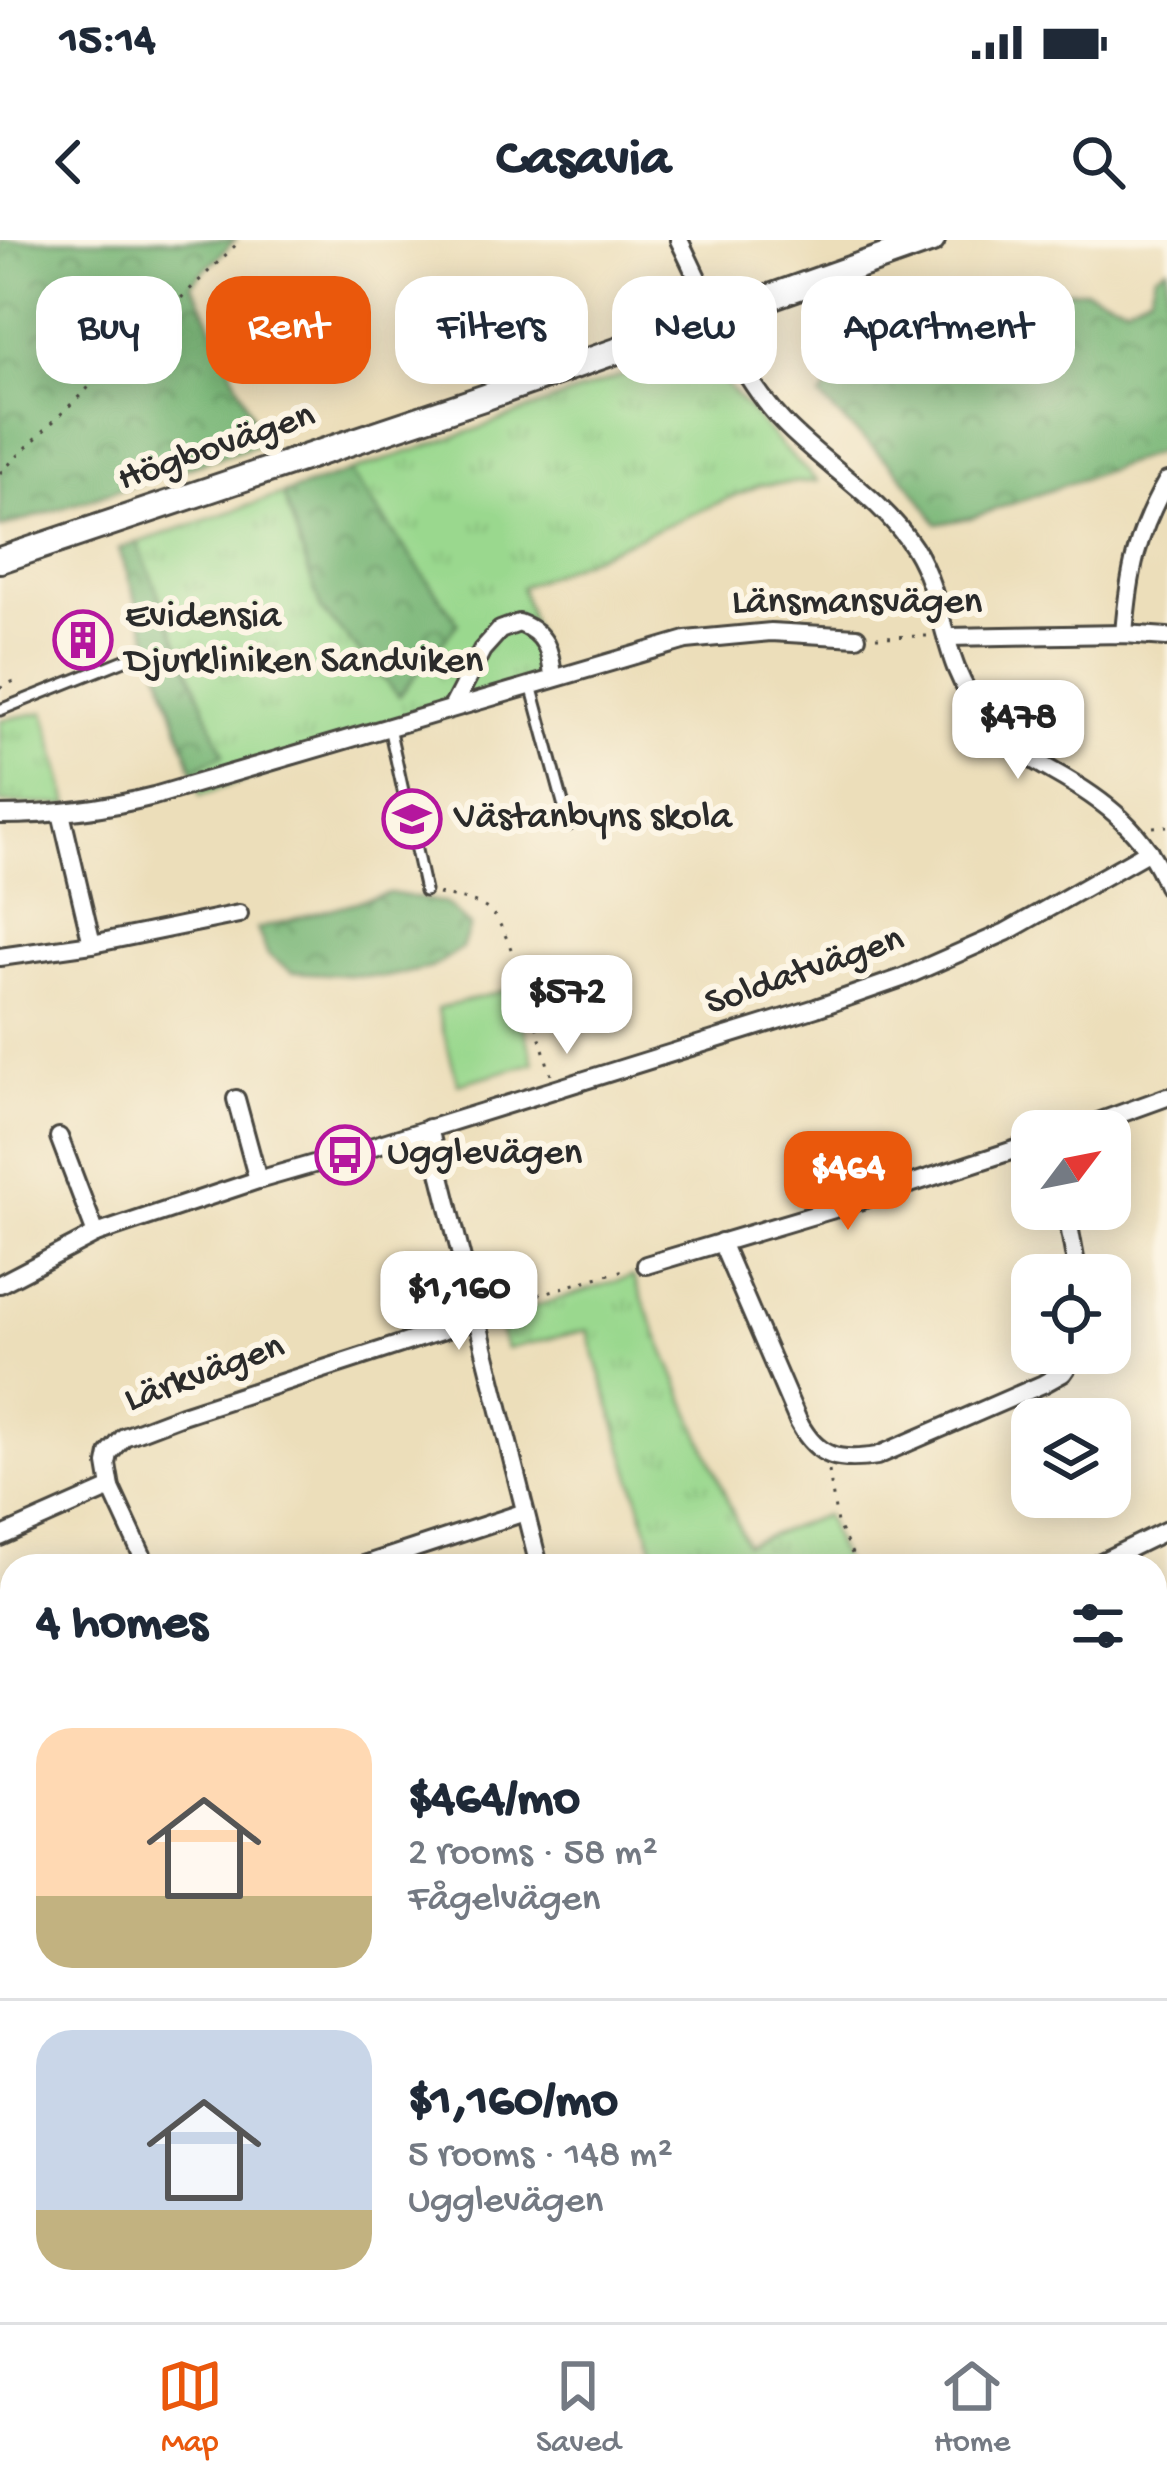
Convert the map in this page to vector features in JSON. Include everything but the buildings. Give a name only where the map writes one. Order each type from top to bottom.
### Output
[{"type":"main road","name":"Högbovägen","points":[[777,293],[932,240]]},
{"type":"main road","name":"Högbovägen","points":[[0,560],[612,352]]},
{"type":"street","points":[[680,240],[698,276]]},
{"type":"street","points":[[756,384],[779,418],[894,522],[913,547],[931,583],[955,666],[991,727],[1022,754],[1112,808],[1149,851],[1167,886]]},
{"type":"street","points":[[1124,634],[1134,551],[1167,481]]},
{"type":"street","points":[[452,708],[482,650],[500,630],[519,623],[544,638],[553,678]]},
{"type":"street","name":"Länsmansvägen","points":[[0,815],[123,804],[686,640],[771,632],[856,637]]},
{"type":"street","name":"Länsmansvägen","points":[[947,637],[1167,637]]},
{"type":"street","points":[[61,813],[92,944]]},
{"type":"street","name":"Soldatvägen","points":[[0,1284],[96,1234],[902,978],[1006,932],[1149,851]]},
{"type":"street","points":[[0,957],[239,914]]},
{"type":"street","points":[[1131,1110],[1167,1097]]},
{"type":"street","points":[[236,1100],[258,1180]]},
{"type":"street","points":[[429,1128],[535,1554]]},
{"type":"street","points":[[59,1137],[96,1234]]},
{"type":"street","points":[[646,1265],[1011,1151]]},
{"type":"street","points":[[721,1241],[799,1423],[808,1439],[831,1457],[877,1456],[1061,1374]]},
{"type":"street","name":"Lärkvägen","points":[[111,1488],[109,1454],[124,1437],[477,1316]]},
{"type":"street","points":[[0,1537],[111,1488],[141,1554]]},
{"type":"street","points":[[397,1554],[525,1512]]},
{"type":"street","points":[[1118,1554],[1167,1530]]},
{"type":"lane","points":[[0,710],[132,657]]},
{"type":"lane","points":[[531,685],[569,825]]},
{"type":"lane","points":[[388,727],[425,891]]},
{"type":"path","points":[[0,472],[241,240]]},
{"type":"path","name":"Länsmansvägen","points":[[856,637],[947,637]]},
{"type":"path","points":[[0,688],[18,679]]},
{"type":"path","points":[[425,891],[476,903],[492,914],[509,946],[556,1088]]},
{"type":"path","points":[[477,1316],[646,1265]]},
{"type":"path","points":[[831,1457],[833,1507],[852,1554]]},
{"type":"green space","points":[[0,240],[235,240],[191,284],[206,313],[206,384],[238,384],[264,443],[0,528]]},
{"type":"green space","points":[[1167,267],[1167,363],[1158,397],[1167,449],[974,517],[937,524],[898,472],[820,397],[831,384],[1075,384],[1075,291],[1126,305],[1150,293],[1155,274]]},
{"type":"green space","points":[[612,379],[612,384],[725,384],[817,481],[760,485],[521,587],[552,686],[387,733],[201,795],[119,549]]},
{"type":"green space","points":[[350,472],[458,623],[399,696],[321,609],[283,494]]},
{"type":"green space","points":[[137,542],[224,754],[193,769],[119,549]]},
{"type":"green space","points":[[45,712],[69,805],[0,803],[0,720]]},
{"type":"green space","points":[[390,893],[445,903],[470,926],[462,948],[431,968],[384,977],[292,972],[268,955],[257,929]]},
{"type":"green space","points":[[513,988],[534,1063],[458,1084],[437,1009]]},
{"type":"green space","points":[[633,1276],[746,1544],[825,1515],[840,1554],[655,1554],[587,1330],[506,1349],[497,1318]]},
{"type":"place","name":"Evidensia Djurkliniken Sandviken","points":[[83,640]]},
{"type":"place","name":"Västanbyns skola","points":[[412,819]]},
{"type":"place","name":"Ugglevägen","points":[[345,1155]]}]
